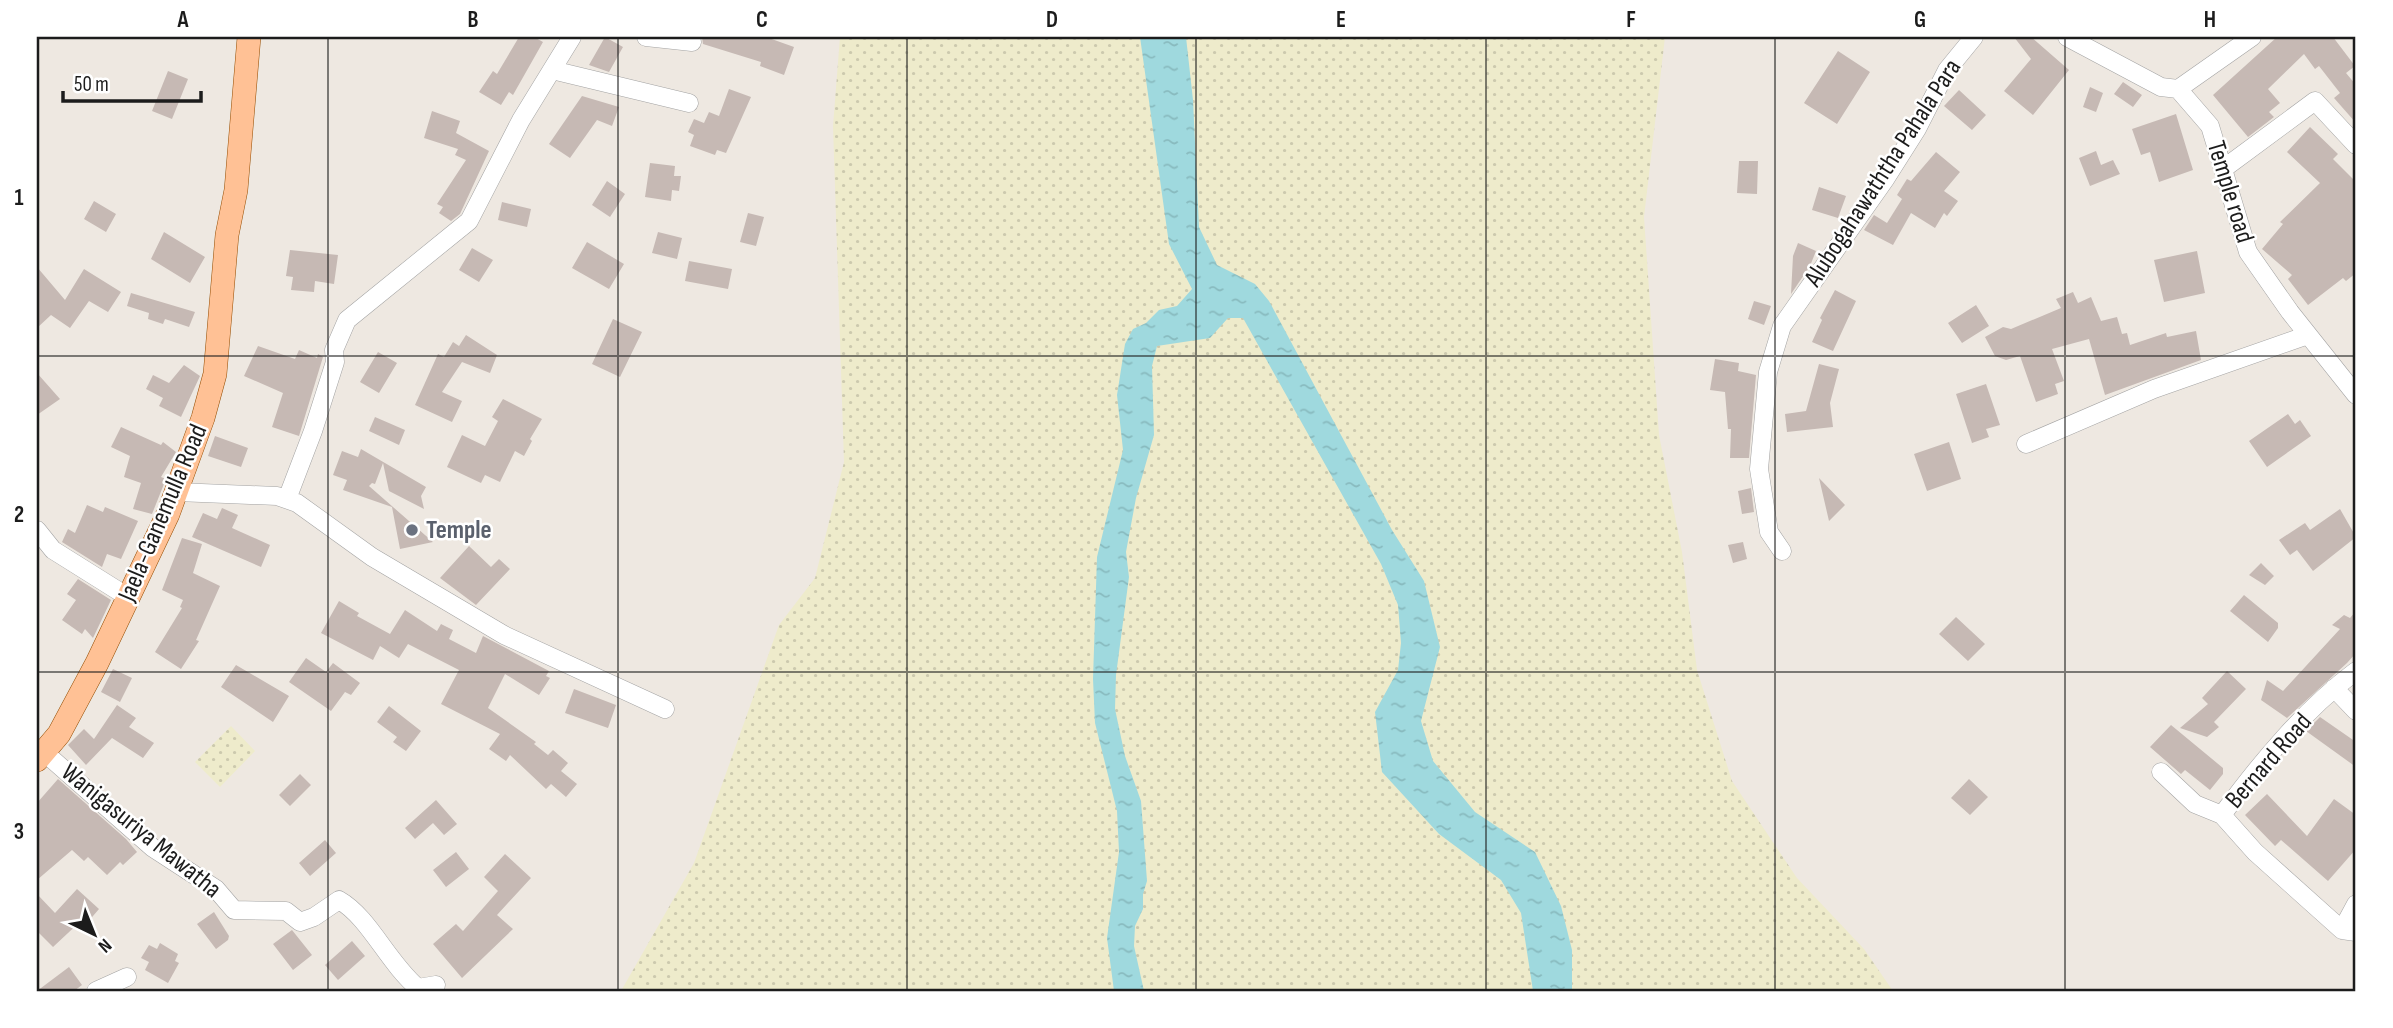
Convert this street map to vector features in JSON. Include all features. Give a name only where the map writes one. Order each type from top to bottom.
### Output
[{"type":"main road","name":"Jaela-Ganemulla Road","points":[[41,756],[75,708],[177,492],[215,374],[249,37]]},
{"type":"street","points":[[287,499],[335,362],[334,350],[347,320],[435,252],[469,221],[521,120],[572,37]]},
{"type":"street","points":[[646,37],[692,42]]},
{"type":"street","name":"Alubogahawaththa Pahala Para","points":[[1782,551],[1769,533],[1759,469],[1768,372],[1782,326],[1917,129],[1927,103],[1947,70],[1974,37]]},
{"type":"street","points":[[2067,37],[2161,87],[2178,89],[2252,37]]},
{"type":"street","points":[[552,70],[689,103]]},
{"type":"street","name":"Temple road","points":[[2178,89],[2210,126],[2248,252],[2308,335],[2356,395]]},
{"type":"street","points":[[2223,169],[2315,100],[2356,145]]},
{"type":"street","points":[[2026,444],[2154,389],[2308,335]]},
{"type":"street","points":[[177,492],[277,496],[298,503],[372,557],[504,635],[666,709]]},
{"type":"street","points":[[37,530],[53,550],[128,597]]},
{"type":"street","name":"Bernard Road","points":[[2349,931],[2255,852],[2222,815],[2289,733],[2334,688],[2356,671]]},
{"type":"street","points":[[2334,688],[2356,711]]},
{"type":"street","name":"Wanigasuriya Mawatha","points":[[41,756],[153,848],[216,889],[234,910],[286,911],[300,922],[314,917],[339,900],[353,908],[398,971],[418,988],[436,985]]},
{"type":"street","points":[[2161,772],[2195,804],[2222,815]]},
{"type":"street","points":[[2349,931],[2356,904]]},
{"type":"street","points":[[96,991],[127,977]]},
{"type":"shaded area","points":[[840,37],[1665,37],[1644,217],[1659,435],[1682,552],[1697,670],[1732,781],[1797,878],[1864,949],[1893,991],[621,991],[694,863],[779,625],[815,578],[844,462],[833,126]]},
{"type":"shaded area","points":[[231,726],[255,751],[220,787],[195,762]]},
{"type":"water","points":[[1140,37],[1186,37],[1193,100],[1199,227],[1217,265],[1255,284],[1269,301],[1392,530],[1424,581],[1440,647],[1421,721],[1433,761],[1475,812],[1535,852],[1561,906],[1572,950],[1572,991],[1533,991],[1521,913],[1501,880],[1439,834],[1382,772],[1375,712],[1398,670],[1401,643],[1398,605],[1381,564],[1243,318],[1228,318],[1210,338],[1157,346],[1152,366],[1154,435],[1136,498],[1126,552],[1129,577],[1116,675],[1115,709],[1125,756],[1141,801],[1147,881],[1143,894],[1143,909],[1135,926],[1134,946],[1144,991],[1114,991],[1107,938],[1119,852],[1117,811],[1095,723],[1093,679],[1097,557],[1123,450],[1117,395],[1125,344],[1133,329],[1146,323],[1159,310],[1177,306],[1192,289],[1169,244]]},
{"type":"building","points":[[519,37],[534,37],[543,42],[513,95],[509,92],[501,105],[479,92],[493,71],[497,74]]},
{"type":"building","points":[[605,37],[623,47],[609,72],[589,65]]},
{"type":"building","points":[[702,37],[766,37],[794,47],[784,75],[760,66],[761,62],[703,44]]},
{"type":"building","points":[[2014,37],[2031,37],[2069,70],[2033,115],[2004,91],[2031,59]]},
{"type":"building","points":[[2277,37],[2333,37],[2355,66],[2346,73],[2356,85],[2356,123],[2334,98],[2340,93],[2319,66],[2315,69],[2304,54],[2268,89],[2280,103],[2269,112],[2274,117],[2248,137],[2213,95]]},
{"type":"building","points":[[1838,51],[1870,72],[1837,124],[1804,103]]},
{"type":"building","points":[[168,71],[188,79],[172,119],[152,111]]},
{"type":"building","points":[[2123,82],[2142,95],[2133,107],[2114,94]]},
{"type":"building","points":[[2090,87],[2103,93],[2096,112],[2083,107]]},
{"type":"building","points":[[729,89],[751,97],[726,153],[717,150],[715,155],[690,146],[694,135],[688,132],[694,119],[704,123],[709,112],[719,116]]},
{"type":"building","points":[[1959,90],[1986,115],[1972,130],[1944,106]]},
{"type":"building","points":[[582,96],[619,107],[612,126],[597,120],[570,158],[549,144]]},
{"type":"building","points":[[432,111],[460,121],[456,133],[489,151],[460,214],[451,221],[439,213],[443,207],[437,204],[466,160],[455,155],[458,149],[424,138]]},
{"type":"building","points":[[2176,114],[2193,170],[2159,182],[2150,152],[2141,155],[2132,129]]},
{"type":"building","points":[[2310,127],[2338,154],[2333,159],[2356,182],[2356,273],[2346,281],[2343,278],[2308,305],[2288,279],[2292,275],[2262,249],[2283,224],[2280,222],[2320,183],[2287,152]]},
{"type":"building","points":[[2096,151],[2101,165],[2113,160],[2120,174],[2090,186],[2079,158]]},
{"type":"building","points":[[1936,152],[1960,172],[1944,191],[1958,201],[1947,216],[1944,213],[1935,228],[1911,213],[1893,245],[1864,230],[1874,215],[1887,223],[1902,199],[1897,195],[1907,179],[1911,181]]},
{"type":"building","points":[[1739,161],[1758,161],[1757,194],[1737,193]]},
{"type":"building","points":[[650,163],[675,166],[674,176],[681,176],[679,191],[672,190],[671,201],[645,197]]},
{"type":"building","points":[[607,181],[625,194],[610,217],[592,205]]},
{"type":"building","points":[[1819,187],[1846,196],[1838,218],[1812,210]]},
{"type":"building","points":[[94,201],[116,214],[106,232],[84,219]]},
{"type":"building","points":[[502,202],[531,209],[527,227],[498,220]]},
{"type":"building","points":[[748,213],[764,217],[756,246],[740,242]]},
{"type":"building","points":[[164,232],[205,257],[190,283],[151,259]]},
{"type":"building","points":[[658,232],[682,238],[677,259],[652,253]]},
{"type":"building","points":[[587,242],[624,264],[609,289],[572,268]]},
{"type":"building","points":[[1798,243],[1816,251],[1810,266],[1791,294],[1793,256]]},
{"type":"building","points":[[472,248],[493,260],[479,282],[459,270]]},
{"type":"building","points":[[290,250],[338,255],[334,284],[315,281],[314,292],[291,290],[293,277],[286,276]]},
{"type":"building","points":[[2197,251],[2205,293],[2164,302],[2154,260]]},
{"type":"building","points":[[689,261],[732,269],[728,289],[685,281]]},
{"type":"building","points":[[37,267],[65,300],[84,269],[121,292],[108,312],[89,301],[70,328],[51,315],[37,328]]},
{"type":"building","points":[[1835,290],[1856,301],[1833,351],[1812,342],[1822,320],[1820,318]]},
{"type":"building","points":[[2073,292],[2078,303],[2091,297],[2101,321],[2117,317],[2122,334],[2127,333],[2130,345],[2166,333],[2167,337],[2196,331],[2201,360],[2105,395],[2089,339],[2052,349],[2064,381],[2055,384],[2058,394],[2036,402],[2020,356],[2006,360],[1995,356],[1985,337],[2003,327],[2011,329],[2061,308],[2056,299]]},
{"type":"building","points":[[131,293],[195,312],[189,327],[165,319],[163,324],[148,319],[149,313],[127,306]]},
{"type":"building","points":[[1754,301],[1771,306],[1764,325],[1748,319]]},
{"type":"building","points":[[1976,305],[1989,326],[1962,343],[1948,323]]},
{"type":"building","points":[[613,319],[642,332],[620,377],[592,364]]},
{"type":"building","points":[[466,335],[497,355],[490,373],[462,362],[442,392],[462,401],[452,422],[415,405],[438,354],[444,357],[453,342],[459,346]]},
{"type":"building","points":[[258,346],[295,359],[299,350],[317,358],[318,354],[323,357],[299,436],[272,427],[283,393],[244,376]]},
{"type":"building","points":[[378,352],[397,363],[379,393],[360,382]]},
{"type":"building","points":[[1715,359],[1739,363],[1738,371],[1756,375],[1749,458],[1730,458],[1731,429],[1728,429],[1725,392],[1710,390]]},
{"type":"building","points":[[1819,364],[1839,369],[1830,403],[1833,427],[1787,432],[1785,414],[1806,411]]},
{"type":"building","points":[[184,365],[200,376],[181,417],[159,406],[163,398],[146,389],[153,375],[169,383]]},
{"type":"building","points":[[37,373],[60,399],[37,415]]},
{"type":"building","points":[[1986,384],[2000,425],[1986,429],[1989,437],[1972,443],[1956,394]]},
{"type":"building","points":[[503,399],[542,419],[524,456],[515,451],[500,482],[485,475],[481,483],[447,467],[462,435],[485,446],[498,421],[492,417]]},
{"type":"building","points":[[2288,414],[2295,424],[2300,420],[2311,436],[2267,467],[2249,441]]},
{"type":"building","points":[[375,417],[405,430],[399,445],[369,431]]},
{"type":"building","points":[[121,427],[161,445],[163,442],[176,452],[161,477],[166,479],[152,514],[133,509],[141,483],[124,477],[130,456],[111,447]]},
{"type":"building","points":[[215,436],[248,448],[241,467],[208,456]]},
{"type":"building","points":[[1949,442],[1961,479],[1927,491],[1914,454]]},
{"type":"building","points":[[361,449],[426,487],[421,496],[424,509],[389,491],[383,463],[375,484],[369,486],[433,542],[400,549],[392,507],[343,490],[347,480],[333,475],[342,451],[358,457]]},
{"type":"building","points":[[1819,478],[1845,505],[1829,521]]},
{"type":"building","points":[[1751,488],[1754,512],[1742,514],[1738,491]]},
{"type":"building","points":[[87,505],[103,512],[105,507],[138,521],[121,559],[107,554],[102,567],[62,542],[68,529],[75,533]]},
{"type":"building","points":[[222,508],[238,515],[232,528],[270,545],[261,567],[192,537],[203,513],[217,519]]},
{"type":"building","points":[[2340,509],[2356,537],[2313,571],[2297,550],[2290,555],[2279,540],[2305,523],[2310,530]]},
{"type":"building","points":[[182,538],[202,544],[193,573],[220,586],[196,640],[199,641],[181,669],[155,652],[182,608],[180,607],[183,600],[162,590]]},
{"type":"building","points":[[1743,542],[1747,559],[1733,563],[1728,545]]},
{"type":"building","points":[[469,546],[491,567],[499,559],[510,569],[476,605],[440,578]]},
{"type":"building","points":[[2261,563],[2274,576],[2265,585],[2249,575]]},
{"type":"building","points":[[78,579],[111,600],[93,638],[85,629],[82,634],[62,620],[76,600],[67,594]]},
{"type":"building","points":[[2244,595],[2278,623],[2278,628],[2268,642],[2230,611]]},
{"type":"building","points":[[339,601],[359,613],[357,616],[390,634],[405,610],[437,631],[441,624],[453,630],[449,639],[476,653],[483,636],[549,671],[546,676],[550,678],[539,695],[505,674],[488,708],[536,742],[534,744],[548,755],[553,750],[568,763],[561,771],[577,784],[566,797],[551,784],[546,789],[510,755],[506,761],[489,749],[500,734],[441,704],[459,670],[408,644],[399,658],[380,646],[373,660],[321,633]]},
{"type":"building","points":[[2356,611],[2356,653],[2347,663],[2287,718],[2261,700],[2267,680],[2283,691],[2340,629],[2332,625],[2344,615],[2350,618]]},
{"type":"building","points":[[1956,617],[1985,644],[1968,661],[1939,634]]},
{"type":"building","points":[[306,658],[326,672],[333,663],[360,683],[351,695],[345,692],[331,711],[289,682]]},
{"type":"building","points":[[236,665],[289,696],[273,722],[221,687]]},
{"type":"building","points":[[113,669],[132,678],[120,702],[101,692]]},
{"type":"building","points":[[2227,671],[2246,689],[2214,722],[2219,727],[2207,737],[2180,728],[2208,704],[2202,698]]},
{"type":"building","points":[[574,689],[616,705],[608,728],[565,713]]},
{"type":"building","points":[[117,705],[136,718],[129,727],[154,743],[143,758],[112,738],[86,765],[68,745],[84,729],[94,739]]},
{"type":"building","points":[[389,706],[421,731],[406,751],[393,742],[397,737],[377,722]]},
{"type":"building","points":[[2320,717],[2356,742],[2356,767],[2306,731]]},
{"type":"building","points":[[2171,725],[2223,768],[2223,774],[2210,790],[2185,770],[2181,774],[2150,747]]},
{"type":"building","points":[[300,774],[311,785],[290,806],[279,795]]},
{"type":"building","points":[[58,779],[137,852],[123,865],[120,862],[107,875],[88,857],[84,861],[72,850],[37,880],[37,803]]},
{"type":"building","points":[[1969,779],[1988,797],[1970,815],[1951,798]]},
{"type":"building","points":[[2267,794],[2307,836],[2334,799],[2356,815],[2356,849],[2328,881],[2281,840],[2275,846],[2245,815]]},
{"type":"building","points":[[436,800],[457,824],[444,835],[433,823],[415,839],[405,828]]},
{"type":"building","points":[[325,840],[336,853],[310,876],[299,863]]},
{"type":"building","points":[[456,852],[469,869],[446,887],[433,870]]},
{"type":"building","points":[[505,854],[531,878],[497,915],[513,929],[462,978],[433,944],[456,924],[463,931],[498,891],[484,877]]},
{"type":"building","points":[[77,889],[99,909],[87,923],[83,919],[53,947],[37,931],[37,894],[55,913]]},
{"type":"building","points":[[214,912],[229,936],[228,940],[216,949],[197,924]]},
{"type":"building","points":[[292,930],[312,955],[293,970],[273,944]]},
{"type":"building","points":[[352,941],[365,956],[338,980],[325,965]]},
{"type":"building","points":[[160,943],[178,954],[175,961],[179,963],[168,983],[145,970],[149,962],[141,958],[149,945],[157,949]]},
{"type":"building","points":[[69,967],[82,985],[74,991],[37,991]]},
{"type":"place","name":"Temple","points":[[412,530]]}]
